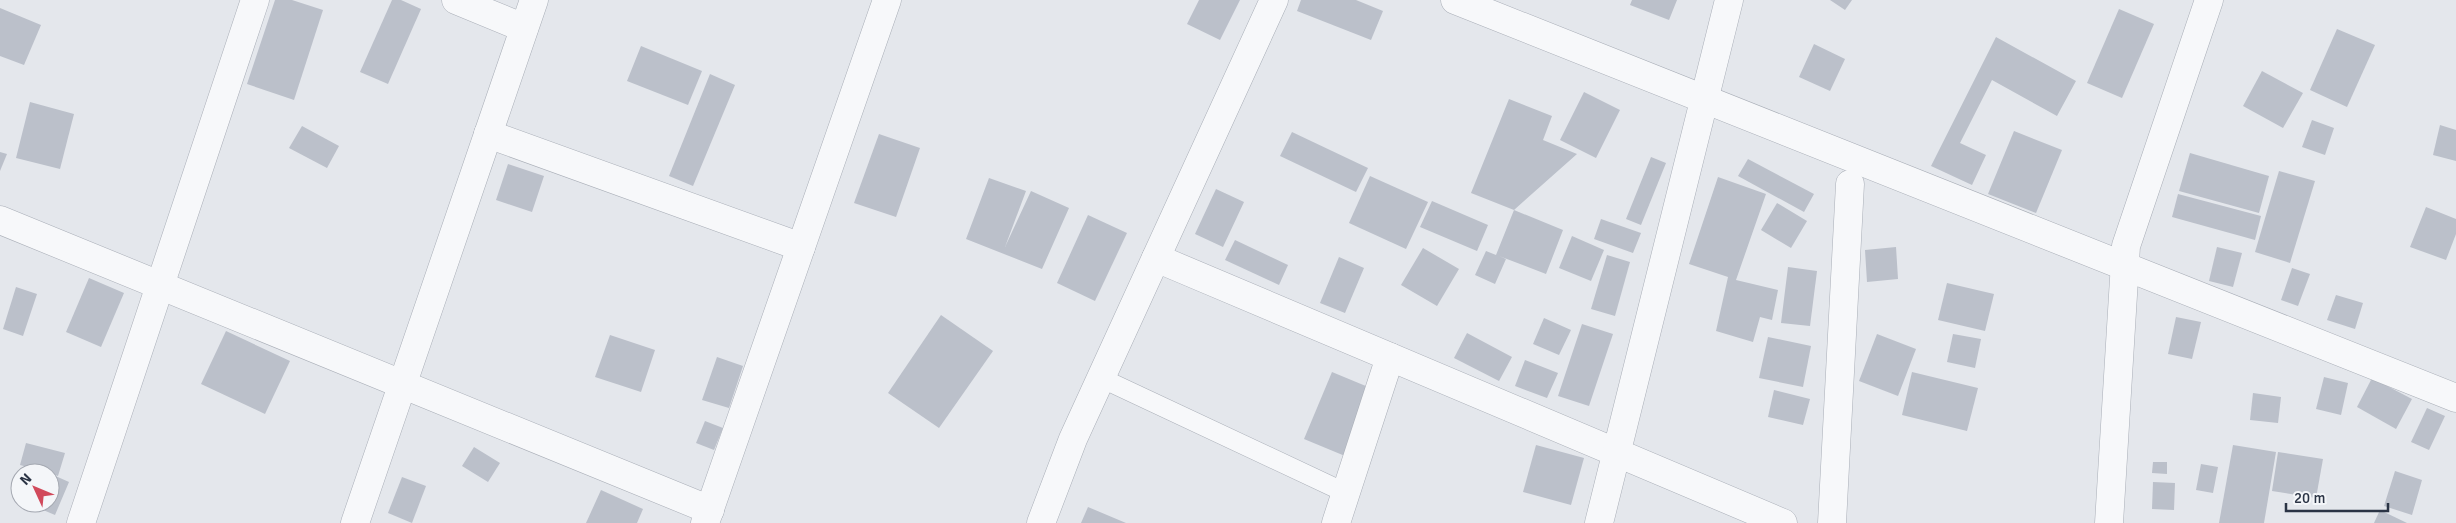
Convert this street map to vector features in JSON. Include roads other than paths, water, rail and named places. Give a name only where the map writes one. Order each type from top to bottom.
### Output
[{"type":"street","points":[[81,523],[255,0]]},
{"type":"street","points":[[456,0],[524,28]]},
{"type":"street","points":[[355,523],[534,0]]},
{"type":"street","points":[[0,220],[402,385],[708,517],[887,0]]},
{"type":"street","points":[[1041,523],[1074,439],[1101,378],[1274,0]]},
{"type":"street","points":[[1455,0],[2456,398]]},
{"type":"street","points":[[1599,523],[1729,0]]},
{"type":"street","points":[[2109,523],[2126,246],[2209,0]]},
{"type":"street","points":[[488,134],[801,247]]},
{"type":"street","points":[[1832,523],[1850,184]]},
{"type":"street","points":[[1156,258],[1784,523]]},
{"type":"street","points":[[1338,522],[1390,357]]},
{"type":"lane","points":[[1101,378],[1346,493]]}]
